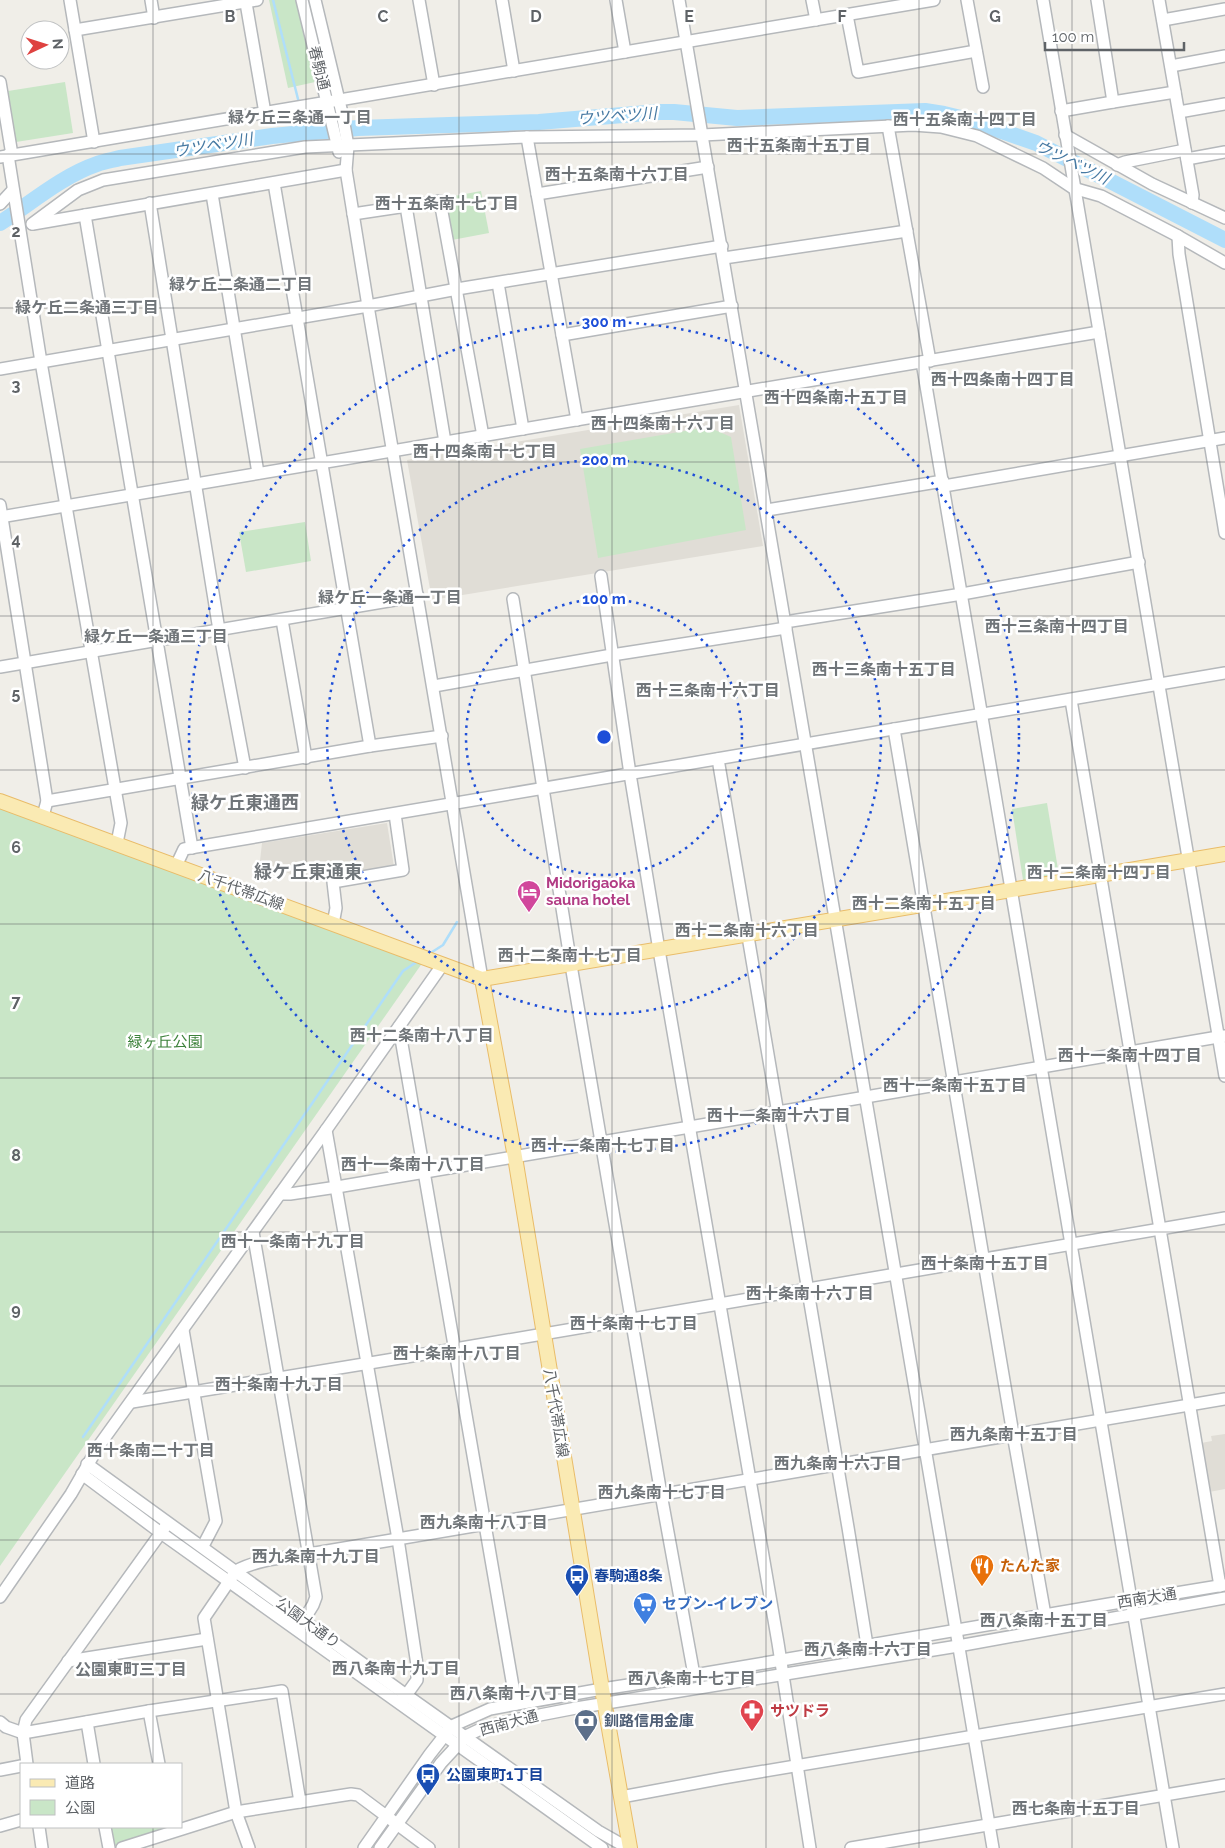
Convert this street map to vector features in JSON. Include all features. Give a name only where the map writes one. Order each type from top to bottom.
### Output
[{"type":"main road","name":"八千代帯広線","points":[[0,801],[482,979],[1225,854]]},
{"type":"main road","name":"八千代帯広線","points":[[482,979],[515,1157],[629,1848]]},
{"type":"street","points":[[70,0],[94,142]]},
{"type":"street","points":[[151,0],[154,18]]},
{"type":"street","name":"春駒通","points":[[302,0],[329,108],[341,142],[482,979]]},
{"type":"street","name":"春駒通","points":[[316,0],[340,100],[342,113],[341,142]]},
{"type":"street","points":[[420,0],[434,85]]},
{"type":"street","points":[[502,0],[514,70]]},
{"type":"street","points":[[616,0],[625,52]]},
{"type":"street","points":[[679,0],[993,1848]]},
{"type":"street","points":[[812,0],[816,20]]},
{"type":"street","points":[[7,156],[265,113],[329,108],[340,100],[934,0]]},
{"type":"street","points":[[967,0],[983,87]]},
{"type":"street","points":[[1043,0],[1072,183],[1121,456],[1188,860],[1222,1036],[1225,1076]]},
{"type":"street","points":[[1097,0],[1113,102]]},
{"type":"street","points":[[1160,0],[1193,195],[1192,203]]},
{"type":"street","points":[[75,30],[154,18],[200,5],[251,2],[265,113]]},
{"type":"street","points":[[1163,20],[1225,9]]},
{"type":"street","points":[[848,15],[858,72],[976,51]]},
{"type":"street","points":[[1170,66],[1225,56]]},
{"type":"street","points":[[0,82],[9,187],[19,225],[90,652],[121,823],[117,843]]},
{"type":"street","points":[[1062,112],[1175,92]]},
{"type":"street","points":[[1178,112],[1225,104]]},
{"type":"street","points":[[32,224],[78,190],[103,180],[341,142],[913,125],[941,127],[977,136],[1101,196],[1225,262]]},
{"type":"street","points":[[888,126],[907,231],[943,483],[1174,1848]]},
{"type":"street","points":[[527,137],[577,420]]},
{"type":"street","points":[[1065,140],[1225,218]]},
{"type":"street","points":[[1117,165],[1125,162],[1225,152]]},
{"type":"street","points":[[537,194],[708,167]]},
{"type":"street","points":[[19,225],[346,170]]},
{"type":"street","points":[[274,183],[348,608],[370,746]]},
{"type":"street","points":[[0,204],[9,187]]},
{"type":"street","points":[[212,194],[258,473]]},
{"type":"street","points":[[353,214],[440,201],[483,436]]},
{"type":"street","points":[[150,203],[219,630],[244,768]]},
{"type":"street","points":[[406,206],[444,442]]},
{"type":"street","points":[[85,215],[192,848]]},
{"type":"street","points":[[724,258],[907,231]]},
{"type":"street","points":[[1178,236],[1179,254],[1208,441],[1225,534]]},
{"type":"street","points":[[0,369],[233,330],[457,289],[722,246]]},
{"type":"street","points":[[498,283],[523,429]]},
{"type":"street","points":[[562,335],[732,306]]},
{"type":"street","points":[[43,816],[48,801],[1,513],[132,496],[258,473],[1099,332]]},
{"type":"street","points":[[767,510],[1121,456],[1225,438]]},
{"type":"street","points":[[434,686],[1139,562]]},
{"type":"street","points":[[601,576],[630,774],[781,1659],[810,1848]]},
{"type":"street","points":[[0,667],[418,596]]},
{"type":"street","points":[[512,599],[571,965],[661,1494],[694,1675]]},
{"type":"street","points":[[282,620],[306,758]]},
{"type":"street","points":[[176,866],[184,849],[718,758],[1160,686],[1225,673]]},
{"type":"street","points":[[1071,700],[1190,1405],[1223,1586]]},
{"type":"street","points":[[894,729],[1045,1615]]},
{"type":"street","points":[[48,801],[370,746],[442,736]]},
{"type":"street","points":[[718,758],[746,934],[838,1464],[867,1645]]},
{"type":"street","points":[[333,924],[336,908],[333,882],[403,870],[395,814]]},
{"type":"street","points":[[0,1597],[71,1494],[88,1464],[443,964]]},
{"type":"street","points":[[399,1027],[516,1704]]},
{"type":"street","points":[[280,1194],[290,1194],[515,1157],[1222,1036]]},
{"type":"street","points":[[326,1130],[398,1539],[418,1665],[417,1680],[403,1699]]},
{"type":"street","points":[[132,1402],[456,1349],[1225,1218]]},
{"type":"street","points":[[253,1232],[316,1597],[313,1606],[300,1625]]},
{"type":"street","points":[[183,1330],[216,1521],[202,1546]]},
{"type":"street","points":[[249,1848],[236,1812],[204,1618],[233,1576],[255,1563],[1225,1399]]},
{"type":"street","name":"公園大通り","points":[[88,1464],[164,1528],[202,1546],[233,1576]]},
{"type":"street","name":"公園大通り","points":[[82,1474],[233,1576],[462,1741],[602,1848]]},
{"type":"street","points":[[27,1763],[23,1733],[26,1720],[164,1528]]},
{"type":"street","name":"西南大通","points":[[448,1731],[490,1710],[516,1704],[1223,1586]]},
{"type":"street","name":"西南大通","points":[[380,1848],[441,1763],[462,1741],[485,1727],[604,1704],[958,1646],[1225,1598]]},
{"type":"street","points":[[68,1661],[207,1639]]},
{"type":"street","points":[[0,1722],[6,1727],[23,1733],[149,1711],[282,1691],[300,1802]]},
{"type":"street","points":[[621,1797],[1225,1694]]},
{"type":"street","points":[[149,1711],[159,1763]]},
{"type":"street","points":[[87,1722],[94,1763]]},
{"type":"street","points":[[364,1848],[448,1731]]},
{"type":"street","name":"公園大通り","points":[[462,1741],[598,1831],[629,1848]]},
{"type":"street","points":[[0,1770],[20,1766]]},
{"type":"street","points":[[851,1848],[1225,1785]]},
{"type":"street","points":[[182,1827],[236,1812],[351,1794],[358,1796],[429,1848]]},
{"type":"street","points":[[0,1826],[20,1820]]},
{"type":"street","points":[[39,1828],[42,1848]]},
{"type":"street","points":[[105,1828],[109,1848]]},
{"type":"street","points":[[122,1848],[172,1830]]},
{"type":"shaded area","points":[[739,405],[763,546],[432,600],[407,460]]},
{"type":"shaded area","points":[[387,823],[394,867],[307,881],[260,861],[262,843]]},
{"type":"shaded area","points":[[1225,1434],[1225,1489],[1209,1492],[1201,1443],[1212,1441],[1211,1436]]},
{"type":"green space","points":[[269,0],[297,0],[315,82],[288,88]]},
{"type":"green space","points":[[65,82],[73,133],[16,142],[8,91]]},
{"type":"green space","points":[[481,191],[489,233],[452,240],[444,198]]},
{"type":"green space","points":[[708,427],[731,437],[746,530],[598,558],[580,449]]},
{"type":"green space","points":[[305,522],[311,561],[246,572],[239,532]]},
{"type":"green space","points":[[1047,803],[1059,875],[1023,880],[1012,809]]},
{"type":"green space","name":"緑ヶ丘公園","points":[[0,804],[423,962],[0,1566]]},
{"type":"green space","points":[[110,1828],[166,1829],[114,1846]]},
{"type":"waterway","points":[[273,0],[299,103]]},
{"type":"waterway","points":[[301,111],[310,132]]},
{"type":"waterway","name":"ウツベツ川","points":[[0,223],[71,175],[100,163],[120,158],[272,136],[358,128],[539,122],[659,112],[737,118],[925,111],[973,121],[1036,143],[1225,240]]},
{"type":"waterway","points":[[429,954],[443,945],[457,922]]},
{"type":"waterway","points":[[83,1437],[403,971],[418,961]]},
{"type":"place","name":"Midorigaoka sauna hotel","points":[[529,913]]},
{"type":"place","name":"たんた家","points":[[982,1587]]},
{"type":"place","name":"春駒通8条","points":[[577,1597]]},
{"type":"place","name":"セブン-イレブン","points":[[645,1625]]},
{"type":"place","name":"サツドラ","points":[[752,1732]]},
{"type":"place","name":"釧路信用金庫","points":[[586,1742]]},
{"type":"place","name":"公園東町1丁目","points":[[428,1796]]},
{"type":"district","name":"緑ケ丘三条通一丁目","points":[[300,117]]},
{"type":"district","name":"西十五条南十四丁目","points":[[965,119]]},
{"type":"district","name":"西十五条南十五丁目","points":[[799,145]]},
{"type":"district","name":"西十五条南十六丁目","points":[[617,174]]},
{"type":"district","name":"西十五条南十七丁目","points":[[447,203]]},
{"type":"district","name":"緑ケ丘二条通二丁目","points":[[241,284]]},
{"type":"district","name":"緑ケ丘二条通三丁目","points":[[87,307]]},
{"type":"district","name":"西十四条南十四丁目","points":[[1003,379]]},
{"type":"district","name":"西十四条南十五丁目","points":[[836,397]]},
{"type":"district","name":"西十四条南十六丁目","points":[[663,423]]},
{"type":"district","name":"西十四条南十七丁目","points":[[485,451]]},
{"type":"district","name":"緑ケ丘一条通一丁目","points":[[390,597]]},
{"type":"district","name":"西十三条南十四丁目","points":[[1057,626]]},
{"type":"district","name":"緑ケ丘一条通三丁目","points":[[156,636]]},
{"type":"district","name":"西十三条南十五丁目","points":[[884,669]]},
{"type":"district","name":"西十三条南十六丁目","points":[[708,690]]},
{"type":"district","name":"緑ケ丘東通西","points":[[245,802]]},
{"type":"district","name":"緑ケ丘東通東","points":[[308,871]]},
{"type":"district","name":"西十二条南十四丁目","points":[[1099,872]]},
{"type":"district","name":"西十二条南十五丁目","points":[[924,903]]},
{"type":"district","name":"西十二条南十六丁目","points":[[747,930]]},
{"type":"district","name":"西十二条南十七丁目","points":[[570,955]]},
{"type":"district","name":"西十二条南十八丁目","points":[[422,1035]]},
{"type":"district","name":"西十一条南十四丁目","points":[[1130,1055]]},
{"type":"district","name":"西十一条南十五丁目","points":[[955,1085]]},
{"type":"district","name":"西十一条南十六丁目","points":[[779,1115]]},
{"type":"district","name":"西十一条南十七丁目","points":[[603,1145]]},
{"type":"district","name":"西十一条南十八丁目","points":[[413,1164]]},
{"type":"district","name":"西十一条南十九丁目","points":[[293,1241]]},
{"type":"district","name":"西十条南十五丁目","points":[[985,1263]]},
{"type":"district","name":"西十条南十六丁目","points":[[810,1293]]},
{"type":"district","name":"西十条南十七丁目","points":[[634,1323]]},
{"type":"district","name":"西十条南十八丁目","points":[[457,1353]]},
{"type":"district","name":"西十条南十九丁目","points":[[279,1384]]},
{"type":"district","name":"西九条南十五丁目","points":[[1014,1434]]},
{"type":"district","name":"西十条南二十丁目","points":[[151,1450]]},
{"type":"district","name":"西九条南十六丁目","points":[[838,1463]]},
{"type":"district","name":"西九条南十七丁目","points":[[662,1492]]},
{"type":"district","name":"西九条南十八丁目","points":[[484,1522]]},
{"type":"district","name":"西九条南十九丁目","points":[[316,1556]]},
{"type":"district","name":"西八条南十五丁目","points":[[1044,1620]]},
{"type":"district","name":"西八条南十六丁目","points":[[868,1649]]},
{"type":"district","name":"西八条南十九丁目","points":[[396,1668]]},
{"type":"district","name":"公園東町三丁目","points":[[131,1669]]},
{"type":"district","name":"西八条南十七丁目","points":[[692,1678]]},
{"type":"district","name":"西八条南十八丁目","points":[[514,1693]]},
{"type":"district","name":"西七条南十五丁目","points":[[1076,1808]]}]
